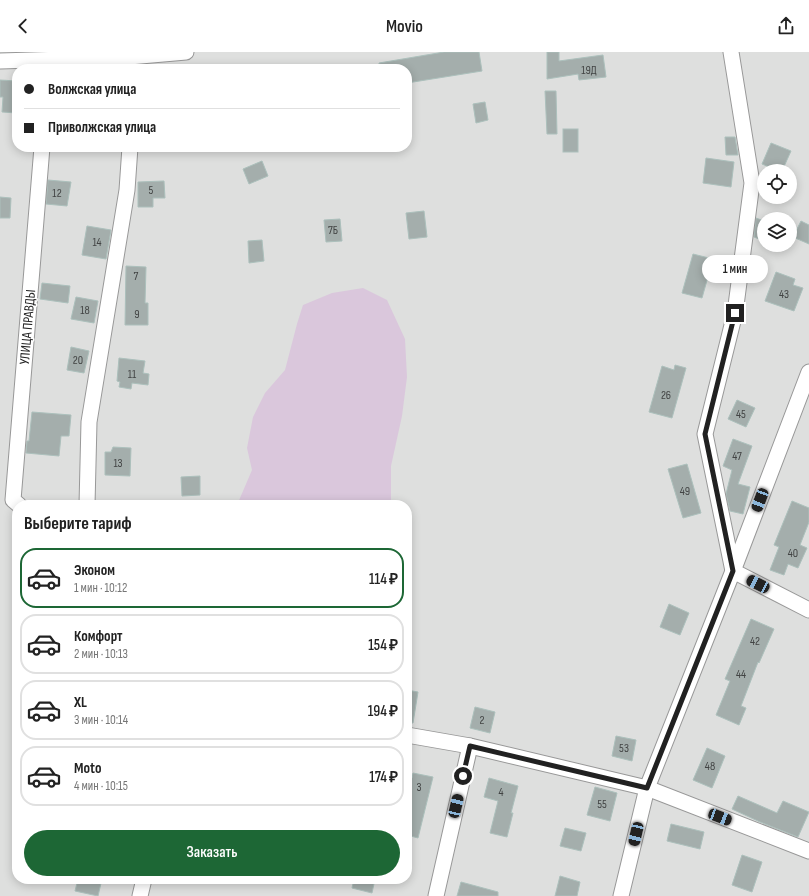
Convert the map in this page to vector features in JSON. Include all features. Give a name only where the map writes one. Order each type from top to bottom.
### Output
[{"type":"street","points":[[0,61],[49,60],[129,63],[186,52]]},
{"type":"street","points":[[731,52],[752,183],[735,313],[705,434],[733,571]]},
{"type":"street","name":"УЛИЦА ПРАВДЫ","points":[[13,500],[42,152]]},
{"type":"street","points":[[87,500],[89,422],[127,190],[130,152]]},
{"type":"street","points":[[622,896],[647,788],[733,571],[809,372]]},
{"type":"street","points":[[733,571],[809,610]]},
{"type":"street","points":[[412,736],[470,746],[647,788],[809,851]]},
{"type":"street","points":[[436,896],[470,746]]},
{"type":"street","points":[[140,896],[143,884]]},
{"type":"shaded area","points":[[0,52],[809,52],[809,896],[0,896]]},
{"type":"shaded area","points":[[363,288],[387,300],[405,339],[407,377],[402,416],[391,466],[391,500],[239,500],[252,470],[247,448],[253,417],[265,393],[285,370],[303,305],[332,293]]},
{"type":"building","points":[[444,52],[479,52],[482,71],[412,82],[412,64],[379,63]]},
{"type":"building","points":[[547,52],[559,52],[559,61],[603,55],[606,77],[579,80],[578,74],[547,79]]},
{"type":"building","points":[[0,80],[12,81],[12,113],[2,112],[3,97],[0,97]]},
{"type":"building","points":[[545,91],[556,91],[557,134],[547,134]]},
{"type":"building","points":[[485,102],[488,120],[476,123],[473,104]]},
{"type":"building","points":[[563,129],[578,129],[578,152],[563,152]]},
{"type":"building","points":[[725,137],[735,137],[738,155],[726,155]]},
{"type":"building","points":[[771,143],[791,151],[785,164],[762,164]]},
{"type":"building","points":[[706,158],[734,162],[731,187],[703,183]]},
{"type":"building","points":[[262,161],[268,176],[249,184],[243,169]]},
{"type":"building","points":[[48,180],[71,182],[67,206],[46,204]]},
{"type":"building","points":[[164,181],[165,198],[153,198],[153,207],[138,207],[138,182]]},
{"type":"building","points":[[0,197],[11,198],[10,218],[0,218]]},
{"type":"building","points":[[424,211],[427,237],[409,239],[406,213]]},
{"type":"building","points":[[756,218],[757,238],[754,237]]},
{"type":"building","points":[[340,219],[342,241],[326,242],[324,220]]},
{"type":"building","points":[[801,221],[809,225],[809,244],[797,239],[797,229]]},
{"type":"building","points":[[87,226],[111,230],[106,259],[82,255]]},
{"type":"building","points":[[262,240],[264,261],[249,263],[248,241]]},
{"type":"building","points":[[693,254],[713,259],[702,298],[682,293]]},
{"type":"building","points":[[126,266],[146,267],[145,303],[148,303],[148,325],[125,325]]},
{"type":"building","points":[[776,272],[795,279],[793,285],[803,288],[794,311],[765,301]]},
{"type":"building","points":[[42,283],[70,286],[68,303],[40,299]]},
{"type":"building","points":[[76,297],[98,301],[94,323],[71,319]]},
{"type":"building","points":[[71,347],[89,351],[84,373],[67,370]]},
{"type":"building","points":[[119,358],[145,361],[143,373],[149,374],[148,385],[132,383],[131,389],[119,387],[120,382],[117,381]]},
{"type":"building","points":[[675,365],[686,368],[672,418],[649,412],[662,366],[674,370]]},
{"type":"building","points":[[737,400],[755,408],[746,427],[728,419]]},
{"type":"building","points":[[32,412],[71,415],[69,436],[61,436],[59,456],[26,453],[27,441],[29,441]]},
{"type":"building","points":[[733,439],[752,446],[738,484],[750,487],[743,514],[730,511],[726,494],[732,470],[723,466]]},
{"type":"building","points":[[113,447],[131,448],[130,476],[105,475],[105,452],[111,452]]},
{"type":"building","points":[[687,464],[701,513],[683,518],[668,469]]},
{"type":"building","points":[[200,476],[200,495],[182,496],[181,477]]},
{"type":"building","points":[[792,501],[809,508],[809,522],[800,545],[807,548],[798,568],[788,564],[784,575],[770,570],[779,547],[774,545]]},
{"type":"building","points":[[669,604],[689,613],[680,635],[660,627]]},
{"type":"building","points":[[751,619],[774,629],[759,663],[758,662],[741,706],[746,708],[739,725],[716,715],[730,681],[725,679]]},
{"type":"building","points":[[412,691],[418,692],[412,723]]},
{"type":"building","points":[[475,707],[495,712],[490,733],[470,728]]},
{"type":"building","points":[[616,736],[636,740],[632,761],[612,756]]},
{"type":"building","points":[[707,748],[725,756],[712,788],[693,780]]},
{"type":"building","points":[[413,773],[433,777],[418,838],[412,836]]},
{"type":"building","points":[[489,778],[518,786],[507,837],[490,833],[498,801],[484,797]]},
{"type":"building","points":[[595,787],[617,793],[610,821],[587,815]]},
{"type":"building","points":[[738,796],[777,813],[783,801],[809,812],[798,837],[732,809]]},
{"type":"building","points":[[671,824],[704,832],[700,849],[667,841]]},
{"type":"building","points":[[565,828],[586,833],[581,851],[560,846]]},
{"type":"building","points":[[742,855],[762,862],[752,892],[732,885]]},
{"type":"building","points":[[560,876],[580,882],[577,896],[555,896]]},
{"type":"building","points":[[461,882],[498,892],[498,896],[457,896]]},
{"type":"building","points":[[77,884],[101,884],[98,896],[75,891]]},
{"type":"building","points":[[353,884],[374,884],[372,893],[352,888]]},
{"type":"route","points":[[463,776],[470,746],[647,788],[733,571],[705,434],[735,313]]}]
